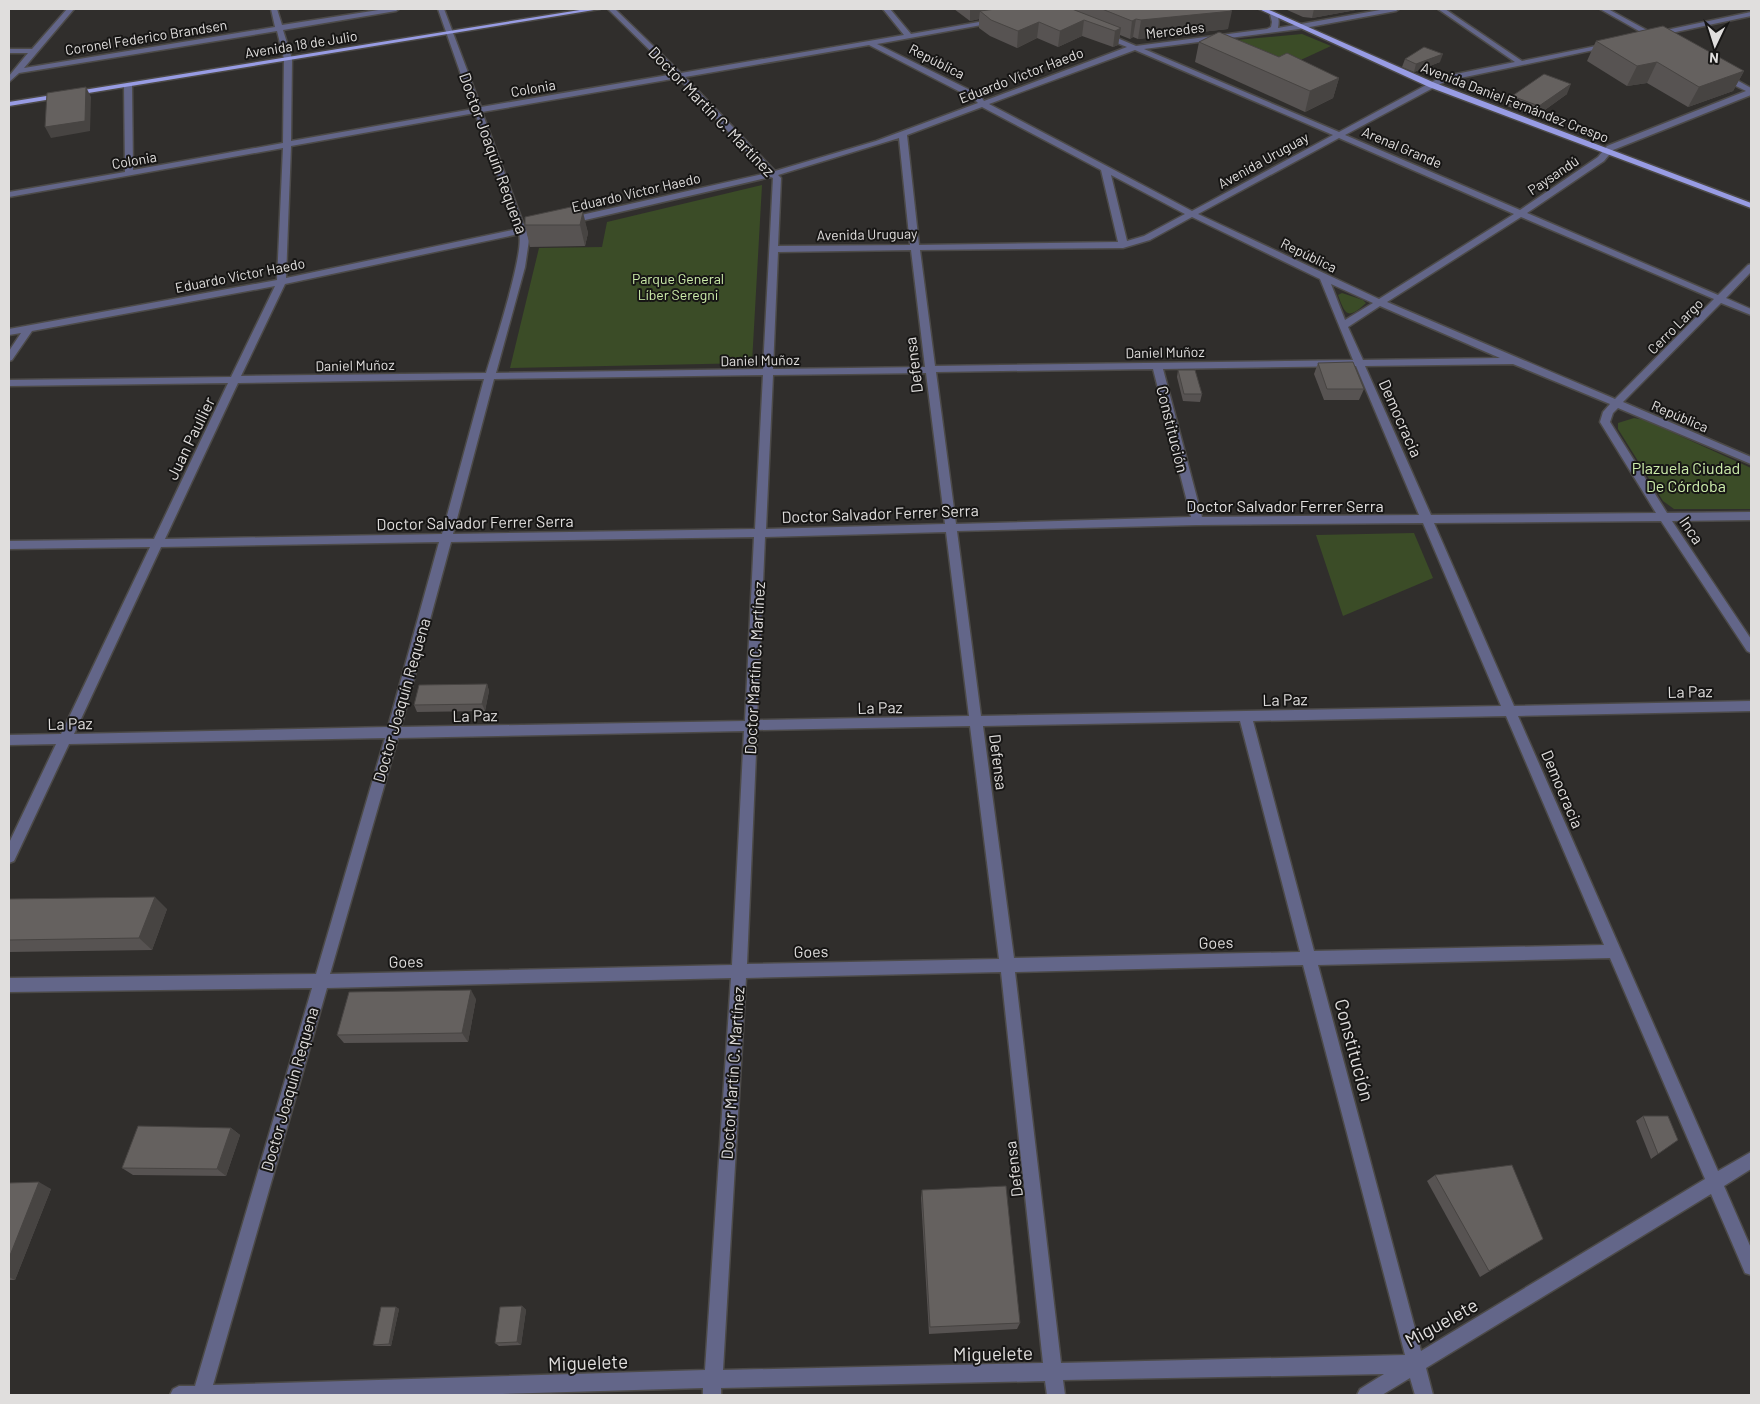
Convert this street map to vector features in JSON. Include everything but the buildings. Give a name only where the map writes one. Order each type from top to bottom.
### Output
[{"type":"main road","name":"Avenida 18 de Julio","points":[[449,30],[560,9]]},
{"type":"main road","name":"Avenida 18 de Julio","points":[[9,97],[597,9]]},
{"type":"main road","name":"Avenida Daniel Fernández Crespo","points":[[1262,9],[1432,85],[1751,206]]},
{"type":"main road","name":"Avenida 18 de Julio","points":[[9,104],[128,85],[287,56]]},
{"type":"street","points":[[9,80],[71,9]]},
{"type":"street","name":"Juan Paullier","points":[[9,857],[281,282],[287,145],[287,56],[274,9]]},
{"type":"street","name":"Coronel Federico Brandsen","points":[[17,71],[396,9]]},
{"type":"street","name":"Doctor Joaquín Requena","points":[[201,1395],[393,733],[526,240],[441,9]]},
{"type":"street","name":"Doctor Martín C. Martínez","points":[[611,9],[679,75],[777,178],[739,971],[712,1387]]},
{"type":"street","points":[[886,9],[909,36]]},
{"type":"street","name":"Mercedes","points":[[1136,47],[1299,27],[1396,9]]},
{"type":"street","points":[[1441,9],[1521,63]]},
{"type":"street","points":[[1603,9],[1659,40]]},
{"type":"street","points":[[1270,30],[1274,28],[1276,22],[1272,14]]},
{"type":"street","points":[[1641,38],[1751,14]]},
{"type":"street","name":"Colonia","points":[[9,195],[478,110],[1002,20]]},
{"type":"street","name":"Arenal Grande","points":[[1092,29],[1751,312]]},
{"type":"street","name":"República","points":[[870,43],[978,97],[983,104],[1105,168],[1324,278],[1512,361],[1750,460]]},
{"type":"street","name":"Avenida Uruguay","points":[[775,249],[1123,245],[1147,238],[1444,79],[1614,43]]},
{"type":"street","name":"Eduardo Víctor Haedo","points":[[558,223],[774,173],[903,134],[1136,47]]},
{"type":"street","points":[[9,51],[34,51]]},
{"type":"street","points":[[1718,73],[1751,92]]},
{"type":"street","points":[[128,85],[129,174]]},
{"type":"street","name":"Paysandú","points":[[1380,302],[1521,213],[1601,159],[1606,151],[1615,145],[1751,92]]},
{"type":"street","name":"Defensa","points":[[903,134],[931,370],[1007,964],[1056,1395]]},
{"type":"street","points":[[1105,168],[1123,245]]},
{"type":"street","name":"Eduardo Víctor Haedo","points":[[9,332],[281,282],[541,227]]},
{"type":"street","name":"Cerro Largo","points":[[1616,404],[1751,268]]},
{"type":"street","name":"Democracia","points":[[1324,278],[1358,364],[1751,1267]]},
{"type":"street","points":[[1342,326],[1380,302]]},
{"type":"street","points":[[9,358],[28,329]]},
{"type":"street","name":"Daniel Muñoz","points":[[9,384],[767,374],[1512,361]]},
{"type":"street","name":"Constitución","points":[[1157,366],[1197,521]]},
{"type":"street","name":"Inca","points":[[1616,404],[1608,412],[1605,422],[1665,518],[1751,648]]},
{"type":"street","name":"Doctor Salvador Ferrer Serra","points":[[9,545],[760,533],[1197,521],[1751,516]]},
{"type":"street","name":"La Paz","points":[[9,740],[1751,706]]},
{"type":"street","name":"Constitución","points":[[1244,716],[1310,957],[1424,1395]]},
{"type":"street","name":"Goes","points":[[9,985],[320,981],[1614,951]]},
{"type":"street","name":"Miguelete","points":[[179,1395],[712,1387],[1054,1373],[1416,1364],[1751,1160]]},
{"type":"street","points":[[1366,1395],[1416,1364]]},
{"type":"green space","points":[[1302,34],[1331,46],[1279,70],[1214,42]]},
{"type":"green space","name":"Parque General Líber Seregni","points":[[762,185],[752,363],[510,368],[539,248],[602,247],[607,222]]},
{"type":"green space","points":[[1342,293],[1363,300],[1366,303],[1355,312],[1348,313],[1345,311],[1338,295]]},
{"type":"green space","name":"Plazuela Ciudad De Córdoba","points":[[1634,418],[1645,420],[1751,468],[1751,509],[1674,509],[1663,501],[1618,429],[1618,423]]},
{"type":"green space","points":[[1414,533],[1433,578],[1343,616],[1316,535]]}]
